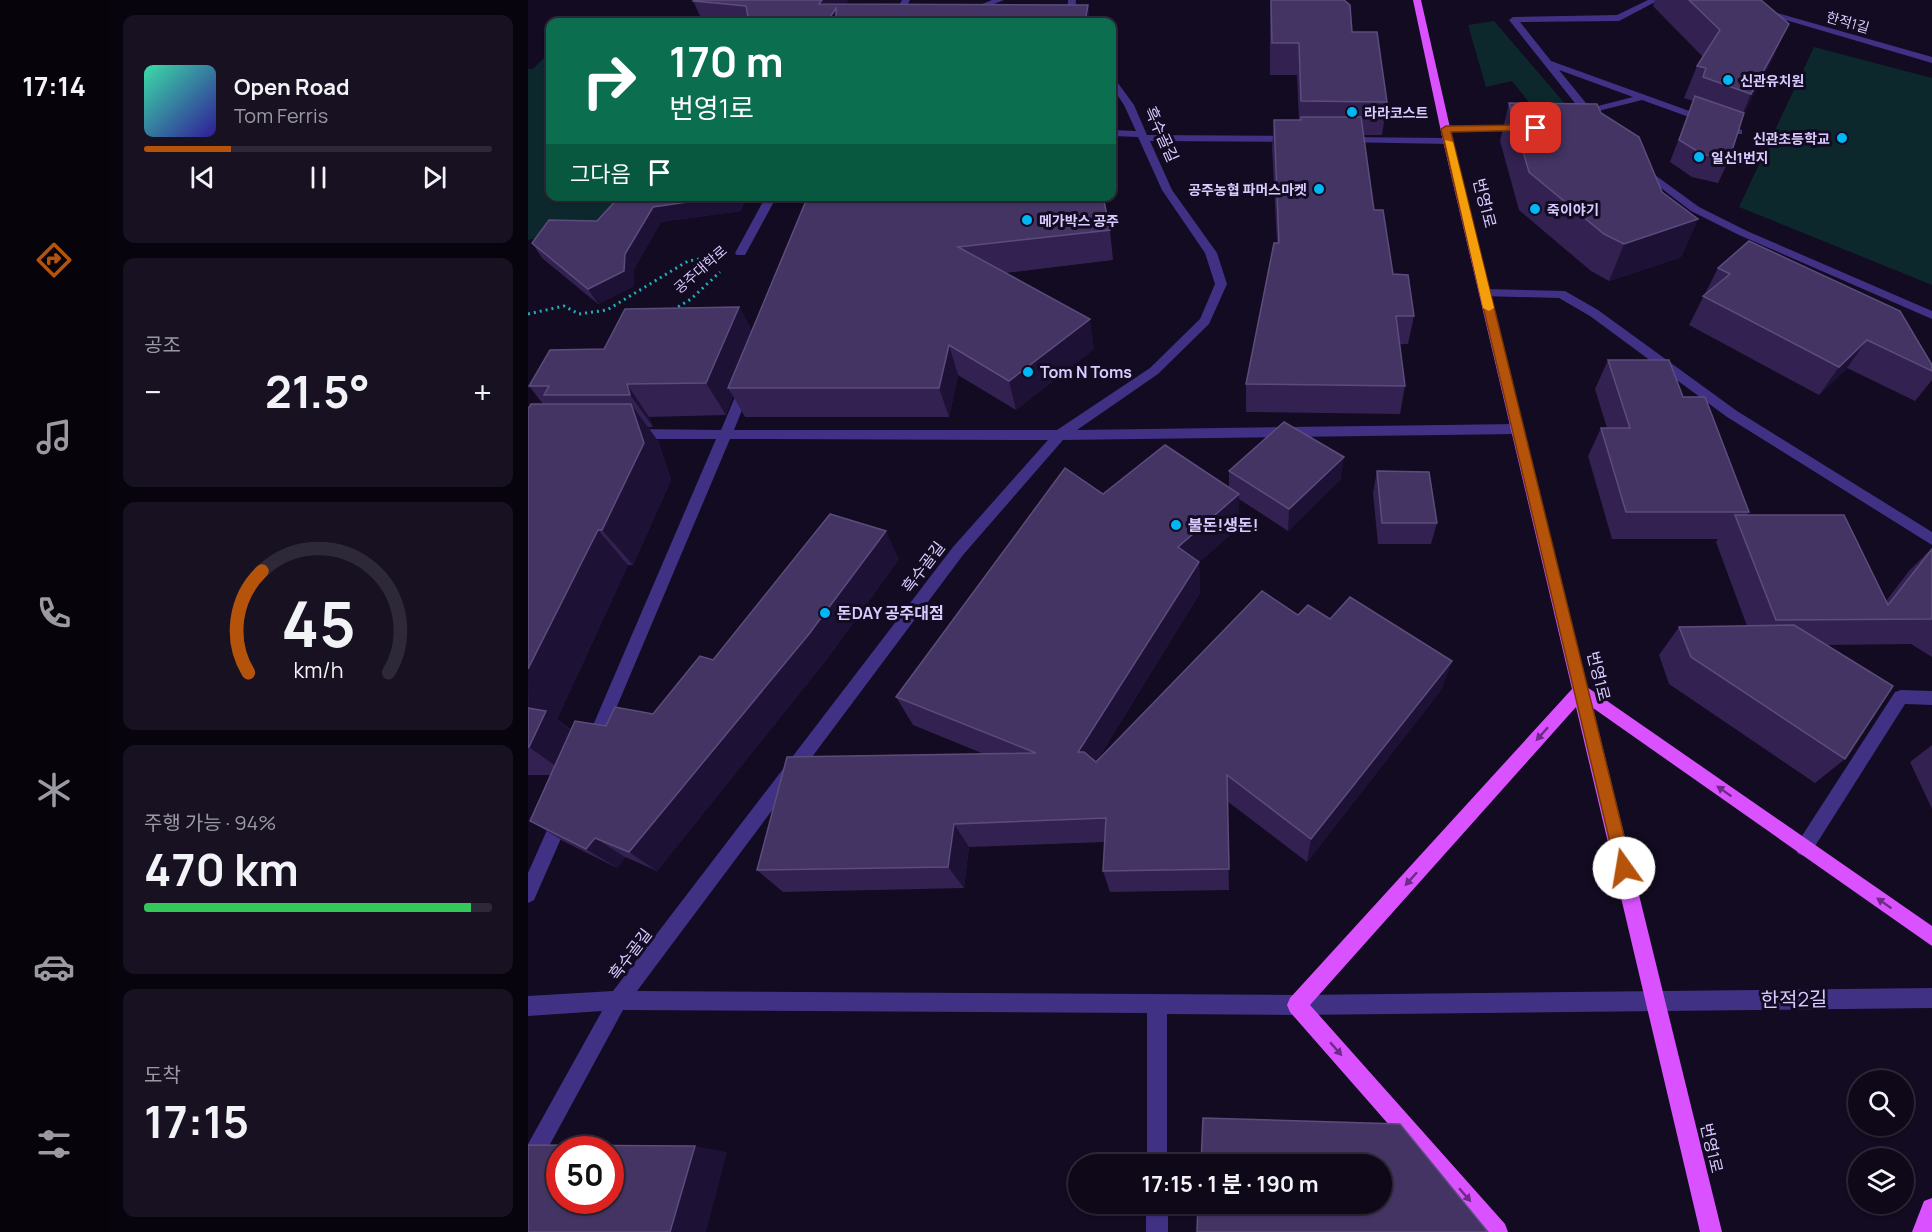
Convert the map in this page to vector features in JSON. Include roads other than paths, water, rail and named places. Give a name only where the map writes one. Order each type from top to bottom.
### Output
[{"type":"main road","name":"번영1로","points":[[1418,0],[1447,135],[1711,1232]]},
{"type":"main road","points":[[1497,1232],[1297,1005],[1581,691],[1932,937]]},
{"type":"main road","points":[[1923,1232],[1932,1209]]},
{"type":"street","points":[[897,18],[906,0]]},
{"type":"street","points":[[952,18],[1000,0]]},
{"type":"street","points":[[1070,18],[1072,0]]},
{"type":"street","points":[[1595,128],[1588,111],[1513,20],[1619,18],[1655,0]]},
{"type":"street","name":"한적1길","points":[[1722,0],[1932,60]]},
{"type":"street","points":[[1549,63],[1739,132]]},
{"type":"street","name":"흑수골길","points":[[528,1166],[618,1000],[958,551],[1060,435],[1154,371],[1205,321],[1221,284],[1211,253],[1167,190],[1129,105],[1116,87]]},
{"type":"street","points":[[1588,111],[1642,97]]},
{"type":"street","points":[[1331,140],[1536,128]]},
{"type":"street","points":[[1116,133],[1308,140]]},
{"type":"street","points":[[1632,160],[1657,182],[1695,209],[1743,233],[1932,315]]},
{"type":"street","name":"공주대학로","points":[[741,253],[769,201]]},
{"type":"street","points":[[1485,293],[1561,294],[1594,313],[1732,414],[1932,539]]},
{"type":"street","points":[[585,763],[752,370]]},
{"type":"street","points":[[621,434],[1060,435],[1518,429]]},
{"type":"street","points":[[1804,848],[1901,697],[1932,698]]},
{"type":"street","points":[[528,894],[566,807]]},
{"type":"street","name":"한적2길","points":[[528,1006],[618,1000],[1297,1005],[1932,998]]},
{"type":"street","points":[[1157,1004],[1157,1154]]},
{"type":"street","points":[[1157,1214],[1157,1232]]},
{"type":"place","name":"신관유치원","points":[[1728,80]]},
{"type":"place","name":"라라코스트","points":[[1352,112]]},
{"type":"place","name":"신관초등학교","points":[[1842,138]]},
{"type":"place","name":"일신1번지","points":[[1699,157]]},
{"type":"place","name":"공주농협 파머스마켓","points":[[1319,189]]},
{"type":"place","name":"죽이야기","points":[[1535,209]]},
{"type":"place","name":"메가박스 공주","points":[[1027,220]]},
{"type":"place","name":"Tom N Toms","points":[[1028,372]]},
{"type":"place","name":"불돈!생돈!","points":[[1176,525]]},
{"type":"place","name":"돈DAY 공주대점","points":[[825,613]]}]
